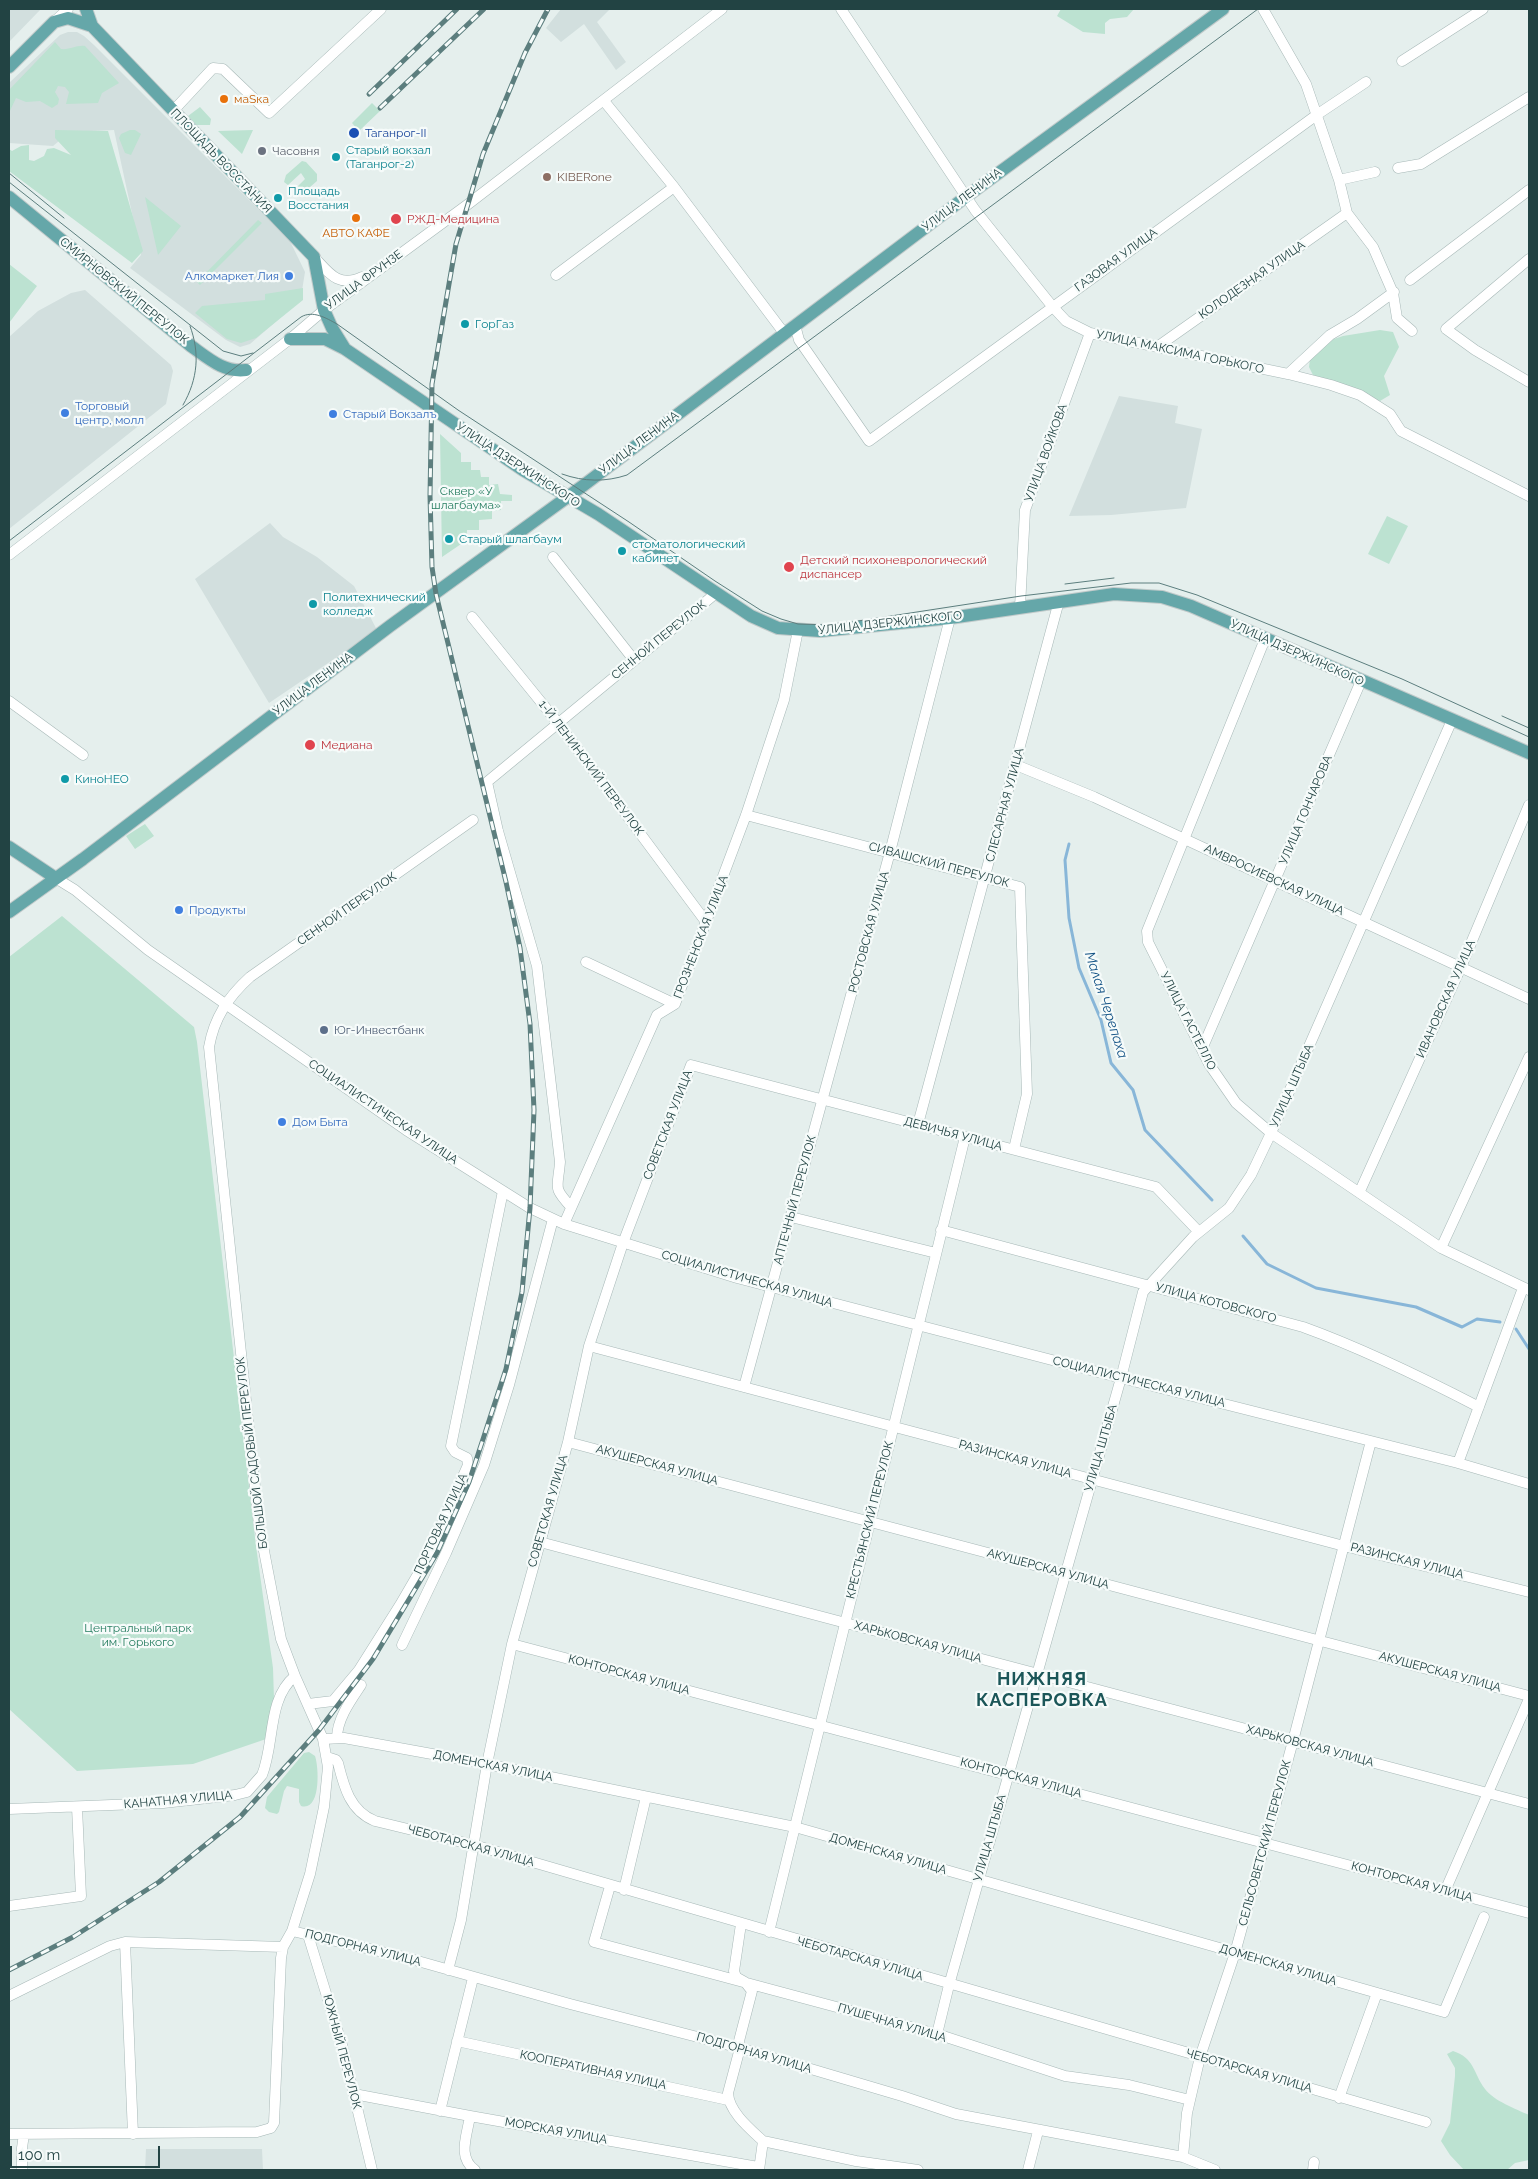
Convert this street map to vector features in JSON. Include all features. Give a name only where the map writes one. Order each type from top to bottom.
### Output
[{"type":"main road","name":"ПЛОЩАДЬ ВОССТАНИЯ","points":[[86,9],[92,26],[314,257]]},
{"type":"main road","name":"УЛИЦА ЛЕНИНА","points":[[9,912],[83,859],[368,643],[568,497],[967,196],[1223,9]]},
{"type":"main road","name":"ПЛОЩАДЬ ВОССТАНИЯ","points":[[54,22],[68,18],[92,26]]},
{"type":"main road","points":[[9,67],[54,22]]},
{"type":"main road","name":"СМИРНОВСКИЙ ПЕРЕУЛОК","points":[[9,197],[191,346],[220,367],[239,371],[246,370]]},
{"type":"main road","points":[[314,257],[324,310]]},
{"type":"main road","name":"УЛИЦА ДЗЕРЖИНСКОГО","points":[[324,310],[345,349],[514,464],[655,551],[715,594],[751,616],[778,628],[839,630],[950,618],[1114,594],[1162,597],[1191,606],[1529,753]]},
{"type":"main road","points":[[290,339],[325,339],[345,349]]},
{"type":"main road","points":[[9,847],[54,878]]},
{"type":"street","points":[[54,22],[68,9]]},
{"type":"street","points":[[174,111],[213,68],[223,69],[227,72],[269,112],[381,9]]},
{"type":"street","name":"УЛИЦА ФРУНЗЕ","points":[[9,555],[246,370],[290,339],[324,310],[604,101],[722,9]]},
{"type":"street","name":"УЛИЦА МАКСИМА ГОРЬКОГО","points":[[841,9],[978,214],[1052,306],[1066,320],[1090,333],[1288,374],[1360,395],[1390,414],[1401,431],[1529,496]]},
{"type":"street","points":[[1263,9],[1306,84],[1318,114],[1348,213],[1373,247],[1393,292],[1398,318],[1412,331]]},
{"type":"street","points":[[1402,62],[1483,9]]},
{"type":"street","name":"ГАЗОВАЯ УЛИЦА","points":[[789,329],[800,340],[869,441],[1052,306],[1318,114],[1366,82]]},
{"type":"street","points":[[1398,168],[1422,164],[1529,97]]},
{"type":"street","points":[[604,101],[789,329]]},
{"type":"street","points":[[1339,180],[1375,172]]},
{"type":"street","points":[[556,276],[674,187]]},
{"type":"street","points":[[1410,280],[1529,190]]},
{"type":"street","name":"КОЛОДЕЗНАЯ УЛИЦА","points":[[1157,347],[1348,213]]},
{"type":"street","points":[[314,257],[335,279],[352,282],[377,271]]},
{"type":"street","points":[[1529,259],[1525,270],[1446,329],[1475,350],[1529,382]]},
{"type":"street","points":[[1288,374],[1330,335],[1357,319],[1393,292]]},
{"type":"street","points":[[324,310],[325,339]]},
{"type":"street","name":"УЛИЦА ВОЙКОВА","points":[[1020,608],[1025,510],[1090,333]]},
{"type":"street","points":[[553,557],[634,660]]},
{"type":"street","name":"СЕННОЙ ПЕРЕУЛОК","points":[[571,1207],[558,1193],[556,1188],[560,1162],[537,966],[498,831],[487,782],[715,594]]},
{"type":"street","name":"СЛЕСАРНАЯ УЛИЦА","points":[[918,1124],[1060,601]]},
{"type":"street","name":"1-Й ЛЕНИНСКИЙ ПЕРЕУЛОК","points":[[472,617],[558,723],[706,922]]},
{"type":"street","name":"РОСТОВСКАЯ УЛИЦА","points":[[823,1099],[890,852],[950,618]]},
{"type":"street","name":"ГРОЗНЕНСКАЯ УЛИЦА","points":[[564,1224],[657,1015],[675,1004],[746,815],[784,700],[798,630]]},
{"type":"street","name":"УЛИЦА ГАСТЕЛЛО","points":[[1265,639],[1147,931],[1148,942],[1209,1064],[1236,1103],[1272,1133],[1360,1191],[1441,1248],[1526,1289]]},
{"type":"street","name":"УЛИЦА ГОНЧАРОВА","points":[[1202,1049],[1361,681]]},
{"type":"street","points":[[9,701],[83,755]]},
{"type":"street","name":"УЛИЦА ШТЫБА","points":[[937,2034],[949,1985],[1121,1378],[1143,1292],[1199,1232],[1229,1208],[1251,1175],[1272,1133],[1452,720]]},
{"type":"street","name":"АМВРОСИЕВСКАЯ УЛИЦА","points":[[1016,765],[1094,797],[1529,999]]},
{"type":"street","name":"ИВАНОВСКАЯ УЛИЦА","points":[[1360,1191],[1461,967],[1529,805]]},
{"type":"street","name":"СИВАШСКИЙ ПЕРЕУЛОК","points":[[746,815],[1020,886],[1027,1094],[1014,1149]]},
{"type":"street","name":"СЕННОЙ ПЕРЕУЛОК","points":[[226,1003],[250,977],[473,820]]},
{"type":"street","name":"СОЦИАЛИСТИЧЕСКАЯ УЛИЦА","points":[[54,878],[74,890],[148,950],[406,1130],[503,1191],[564,1224],[771,1287],[1458,1463],[1529,1484]]},
{"type":"street","points":[[586,962],[675,1004]]},
{"type":"street","name":"БОЛЬШОЙ САДОВЫЙ ПЕРЕУЛОК","points":[[133,2134],[257,2132],[271,2128],[276,2116],[280,1981],[283,1947],[292,1931],[310,1874],[328,1782],[328,1757],[323,1739],[281,1639],[258,1525],[209,1047],[216,1020],[226,1003]]},
{"type":"street","points":[[1441,1248],[1529,1057]]},
{"type":"street","name":"ДЕВИЧЬЯ УЛИЦА","points":[[691,1065],[1156,1187],[1199,1232]]},
{"type":"street","name":"СОВЕТСКАЯ УЛИЦА","points":[[448,1970],[461,1920],[487,1764],[512,1644],[568,1442],[589,1346],[623,1243],[691,1065]]},
{"type":"street","name":"АПТЕЧНЫЙ ПЕРЕУЛОК","points":[[744,1387],[823,1099]]},
{"type":"street","name":"КРЕСТЬЯНСКИЙ ПЕРЕУЛОК","points":[[769,1932],[965,1137]]},
{"type":"street","name":"ПОРТОВАЯ УЛИЦА","points":[[308,1704],[333,1701],[359,1670],[425,1562],[468,1465],[467,1458],[455,1452],[451,1446],[503,1191]]},
{"type":"street","points":[[791,1217],[936,1253]]},
{"type":"street","name":"ПОРТОВАЯ УЛИЦА","points":[[402,1645],[446,1553],[484,1464],[510,1384],[553,1219]]},
{"type":"street","name":"УЛИЦА КОТОВСКОГО","points":[[942,1230],[1303,1327],[1345,1342],[1394,1363],[1479,1407]]},
{"type":"street","points":[[1458,1463],[1526,1289]]},
{"type":"street","name":"РАЗИНСКАЯ УЛИЦА","points":[[589,1346],[1344,1546],[1529,1592]]},
{"type":"street","name":"СЕЛЬСОВЕТСКИЙ ПЕРЕУЛОК","points":[[1183,2157],[1190,2100],[1200,2057],[1235,1953],[1293,1741],[1370,1441]]},
{"type":"street","name":"АКУШЕРСКАЯ УЛИЦА","points":[[568,1442],[1529,1697]]},
{"type":"street","name":"ХАРЬКОВСКАЯ УЛИЦА","points":[[540,1542],[1529,1804]]},
{"type":"street","name":"КОНТОРСКАЯ УЛИЦА","points":[[512,1644],[1529,1913]]},
{"type":"street","name":"КАНАТНАЯ УЛИЦА","points":[[9,1809],[163,1802],[235,1795],[247,1792],[262,1775],[279,1697],[286,1685],[295,1676]]},
{"type":"street","points":[[337,1738],[344,1714],[361,1686]]},
{"type":"street","points":[[1445,1890],[1488,1793],[1526,1715],[1529,1697]]},
{"type":"street","name":"ДОМЕНСКАЯ УЛИЦА","points":[[323,1739],[337,1738],[487,1764],[795,1827],[1444,2012],[1484,1917]]},
{"type":"street","name":"ЧЕБОТАРСКАЯ УЛИЦА","points":[[328,1757],[336,1760],[350,1800],[360,1812],[370,1819],[474,1845],[949,1985],[1426,2122]]},
{"type":"street","points":[[624,1890],[646,1797]]},
{"type":"street","points":[[9,1906],[81,1896],[77,1807]]},
{"type":"street","name":"ПУШЕЧНАЯ УЛИЦА","points":[[610,1886],[594,1942],[937,2034],[1065,2076],[1129,2085],[1190,2100]]},
{"type":"street","points":[[741,1924],[734,1971],[736,1977],[745,1982],[752,1991],[739,2041],[740,2048],[728,2093],[728,2100],[744,2123],[763,2142],[856,2161],[918,2170]]},
{"type":"street","name":"ПОДГОРНАЯ УЛИЦА","points":[[292,1931],[400,1956],[473,1978],[740,2048],[956,2114],[1183,2157],[1197,2166],[1216,2170]]},
{"type":"street","name":"ЮЖНЫЙ ПЕРЕУЛОК","points":[[308,1935],[334,2018],[372,2170]]},
{"type":"street","points":[[9,1996],[110,1946],[125,1942],[283,1947]]},
{"type":"street","points":[[9,2134],[133,2134],[125,1942]]},
{"type":"street","points":[[440,2111],[473,1978]]},
{"type":"street","points":[[1339,2098],[1377,1994]]},
{"type":"street","name":"КООПЕРАТИВНАЯ УЛИЦА","points":[[457,2041],[728,2100]]},
{"type":"street","name":"МОРСКАЯ УЛИЦА","points":[[354,2094],[759,2168]]},
{"type":"street","points":[[470,2116],[463,2155],[466,2164],[475,2170]]},
{"type":"street","points":[[1028,2170],[1038,2131]]},
{"type":"street","points":[[22,2170],[24,2134]]},
{"type":"street","points":[[759,2168],[763,2142]]},
{"type":"shaded area","points":[[9,9],[41,9],[9,42]]},
{"type":"shaded area","points":[[561,9],[610,9],[597,22],[626,62],[616,70],[584,24],[561,42],[546,28]]},
{"type":"shaded area","points":[[68,32],[77,32],[94,45],[290,241],[305,272],[301,297],[294,306],[250,344],[240,347],[226,340],[130,268],[141,255],[114,130],[70,132],[53,146],[9,143],[9,83],[60,35]]},
{"type":"shaded area","points":[[85,290],[171,365],[173,371],[166,404],[9,529],[9,337],[38,311],[71,293]]},
{"type":"shaded area","points":[[1119,396],[1178,406],[1175,423],[1202,429],[1186,508],[1111,515],[1069,516]]},
{"type":"shaded area","points":[[270,523],[283,537],[317,557],[354,586],[377,630],[269,703],[195,579]]},
{"type":"shaded area","points":[[146,2149],[262,2149],[263,2170],[145,2170]]},
{"type":"green space","points":[[1061,9],[1134,9],[1127,17],[1110,19],[1105,23],[1105,34],[1083,32],[1057,16]]},
{"type":"green space","points":[[55,42],[61,49],[85,46],[119,83],[102,93],[98,103],[66,104],[69,92],[65,87],[58,86],[55,92],[59,99],[58,104],[52,108],[40,101],[26,102],[16,98],[9,113],[9,90]]},
{"type":"green space","points":[[372,103],[380,111],[359,131],[352,123]]},
{"type":"green space","points":[[200,107],[211,119],[210,125],[196,125],[188,116]]},
{"type":"green space","points":[[55,130],[108,131],[143,251],[132,263],[9,171],[9,149],[12,151],[21,146],[29,145],[29,160],[34,161],[44,156],[47,149],[54,148],[71,155],[55,138]]},
{"type":"green space","points":[[135,130],[141,134],[131,155],[125,153],[119,138],[121,134]]},
{"type":"green space","points":[[253,130],[242,154],[218,131]]},
{"type":"green space","points":[[302,161],[306,162],[317,174],[317,181],[302,194],[295,194],[293,191],[305,179],[301,173],[288,185],[284,182],[286,175]]},
{"type":"green space","points":[[145,197],[181,226],[158,255]]},
{"type":"green space","points":[[258,220],[262,223],[200,285],[197,282]]},
{"type":"green space","points":[[9,264],[37,286],[9,323]]},
{"type":"green space","points":[[303,288],[303,300],[256,338],[241,343],[227,339],[195,313],[202,306],[265,300],[265,294]]},
{"type":"green space","points":[[1380,330],[1393,332],[1399,347],[1384,376],[1390,395],[1380,401],[1313,375],[1309,367],[1310,359],[1331,340],[1343,336]]},
{"type":"green space","name":"Сквер «У шлагбаума»","points":[[440,434],[461,453],[461,462],[471,462],[471,470],[480,470],[481,477],[489,477],[489,485],[498,484],[500,494],[512,495],[512,501],[501,501],[501,510],[492,511],[492,519],[479,520],[479,530],[467,530],[467,540],[442,557]]},
{"type":"green space","points":[[1387,516],[1408,526],[1389,564],[1368,554]]},
{"type":"green space","points":[[145,824],[154,836],[135,849],[126,836]]},
{"type":"green space","name":"Центральный парк им. Горького","points":[[62,916],[194,1027],[197,1042],[256,1546],[273,1668],[274,1699],[269,1738],[193,1764],[77,1771],[9,1709],[9,957]]},
{"type":"green space","points":[[309,1752],[315,1756],[318,1778],[312,1802],[308,1806],[301,1806],[299,1802],[299,1789],[287,1786],[279,1812],[277,1814],[269,1812],[265,1808],[267,1797],[304,1753]]},
{"type":"green space","points":[[1453,2051],[1470,2062],[1481,2083],[1489,2093],[1529,2115],[1529,2160],[1515,2163],[1507,2170],[1464,2170],[1450,2155],[1441,2141],[1450,2123],[1455,2068],[1447,2054]]},
{"type":"waterway","name":"Малая Черепаха","points":[[1069,844],[1065,860],[1069,918],[1079,968],[1101,1020],[1111,1063],[1133,1090],[1145,1130],[1212,1200]]},
{"type":"waterway","name":"Малая Черепаха","points":[[1243,1236],[1267,1264],[1316,1288],[1416,1307],[1462,1327],[1477,1319],[1500,1322]]},
{"type":"waterway","name":"Малая Черепаха","points":[[1516,1329],[1529,1349]]},
{"type":"tram line","points":[[562,474],[578,479],[595,480],[627,475],[1258,9]]},
{"type":"tram line","points":[[9,173],[64,218]]},
{"type":"tram line","points":[[9,182],[223,351],[241,356],[253,353]]},
{"type":"tram line","points":[[9,541],[301,317],[310,314],[324,317],[337,324],[458,410],[715,581],[762,611],[781,619],[798,624],[832,625],[1021,596],[1131,583],[1159,583],[1197,595],[1402,679],[1529,737]]},
{"type":"tram line","points":[[183,405],[192,385],[196,366],[195,346],[190,326]]},
{"type":"tram line","points":[[1065,584],[1114,578]]},
{"type":"tram line","points":[[1502,716],[1529,728]]},
{"type":"railway","points":[[369,94],[457,9]]},
{"type":"railway","points":[[380,108],[484,9]]},
{"type":"railway","points":[[9,1970],[73,1937],[159,1882],[240,1817],[319,1730],[373,1659],[437,1553],[469,1482],[506,1369],[522,1292],[530,1208],[534,1110],[530,1024],[520,948],[506,882],[436,594],[432,567],[430,496],[432,384],[456,244],[483,154],[525,53],[548,9]]},
{"type":"place","name":"маSка","points":[[224,99]]},
{"type":"place","name":"Таганрог-II","points":[[354,133]]},
{"type":"place","name":"Часовня","points":[[262,151]]},
{"type":"place","name":"Старый вокзал (Таганрог-2)","points":[[336,157]]},
{"type":"place","name":"KIBERone","points":[[547,177]]},
{"type":"place","name":"Площадь Восстания","points":[[278,198]]},
{"type":"place","name":"АВТО КАФЕ","points":[[356,218]]},
{"type":"place","name":"РЖД-Медицина","points":[[396,219]]},
{"type":"place","name":"Алкомаркет Лия","points":[[289,276]]},
{"type":"place","name":"ГорГаз","points":[[465,324]]},
{"type":"place","name":"Торговый центр, молл","points":[[65,413]]},
{"type":"place","name":"Старый Вокзалъ","points":[[333,414]]},
{"type":"place","name":"Старый шлагбаум","points":[[449,539]]},
{"type":"place","name":"стоматологический кабинет","points":[[622,551]]},
{"type":"place","name":"Детский психоневрологический диспансер","points":[[789,567]]},
{"type":"place","name":"Политехнический колледж","points":[[313,604]]},
{"type":"place","name":"Медиана","points":[[310,745]]},
{"type":"place","name":"КиноНЕО","points":[[65,779]]},
{"type":"place","name":"Продукты","points":[[179,910]]},
{"type":"place","name":"Юг-Инвестбанк","points":[[324,1030]]},
{"type":"place","name":"Дом Быта","points":[[282,1122]]},
{"type":"district","name":"НИЖНЯЯ КАСПЕРОВКА","points":[[1042,1690]]}]
